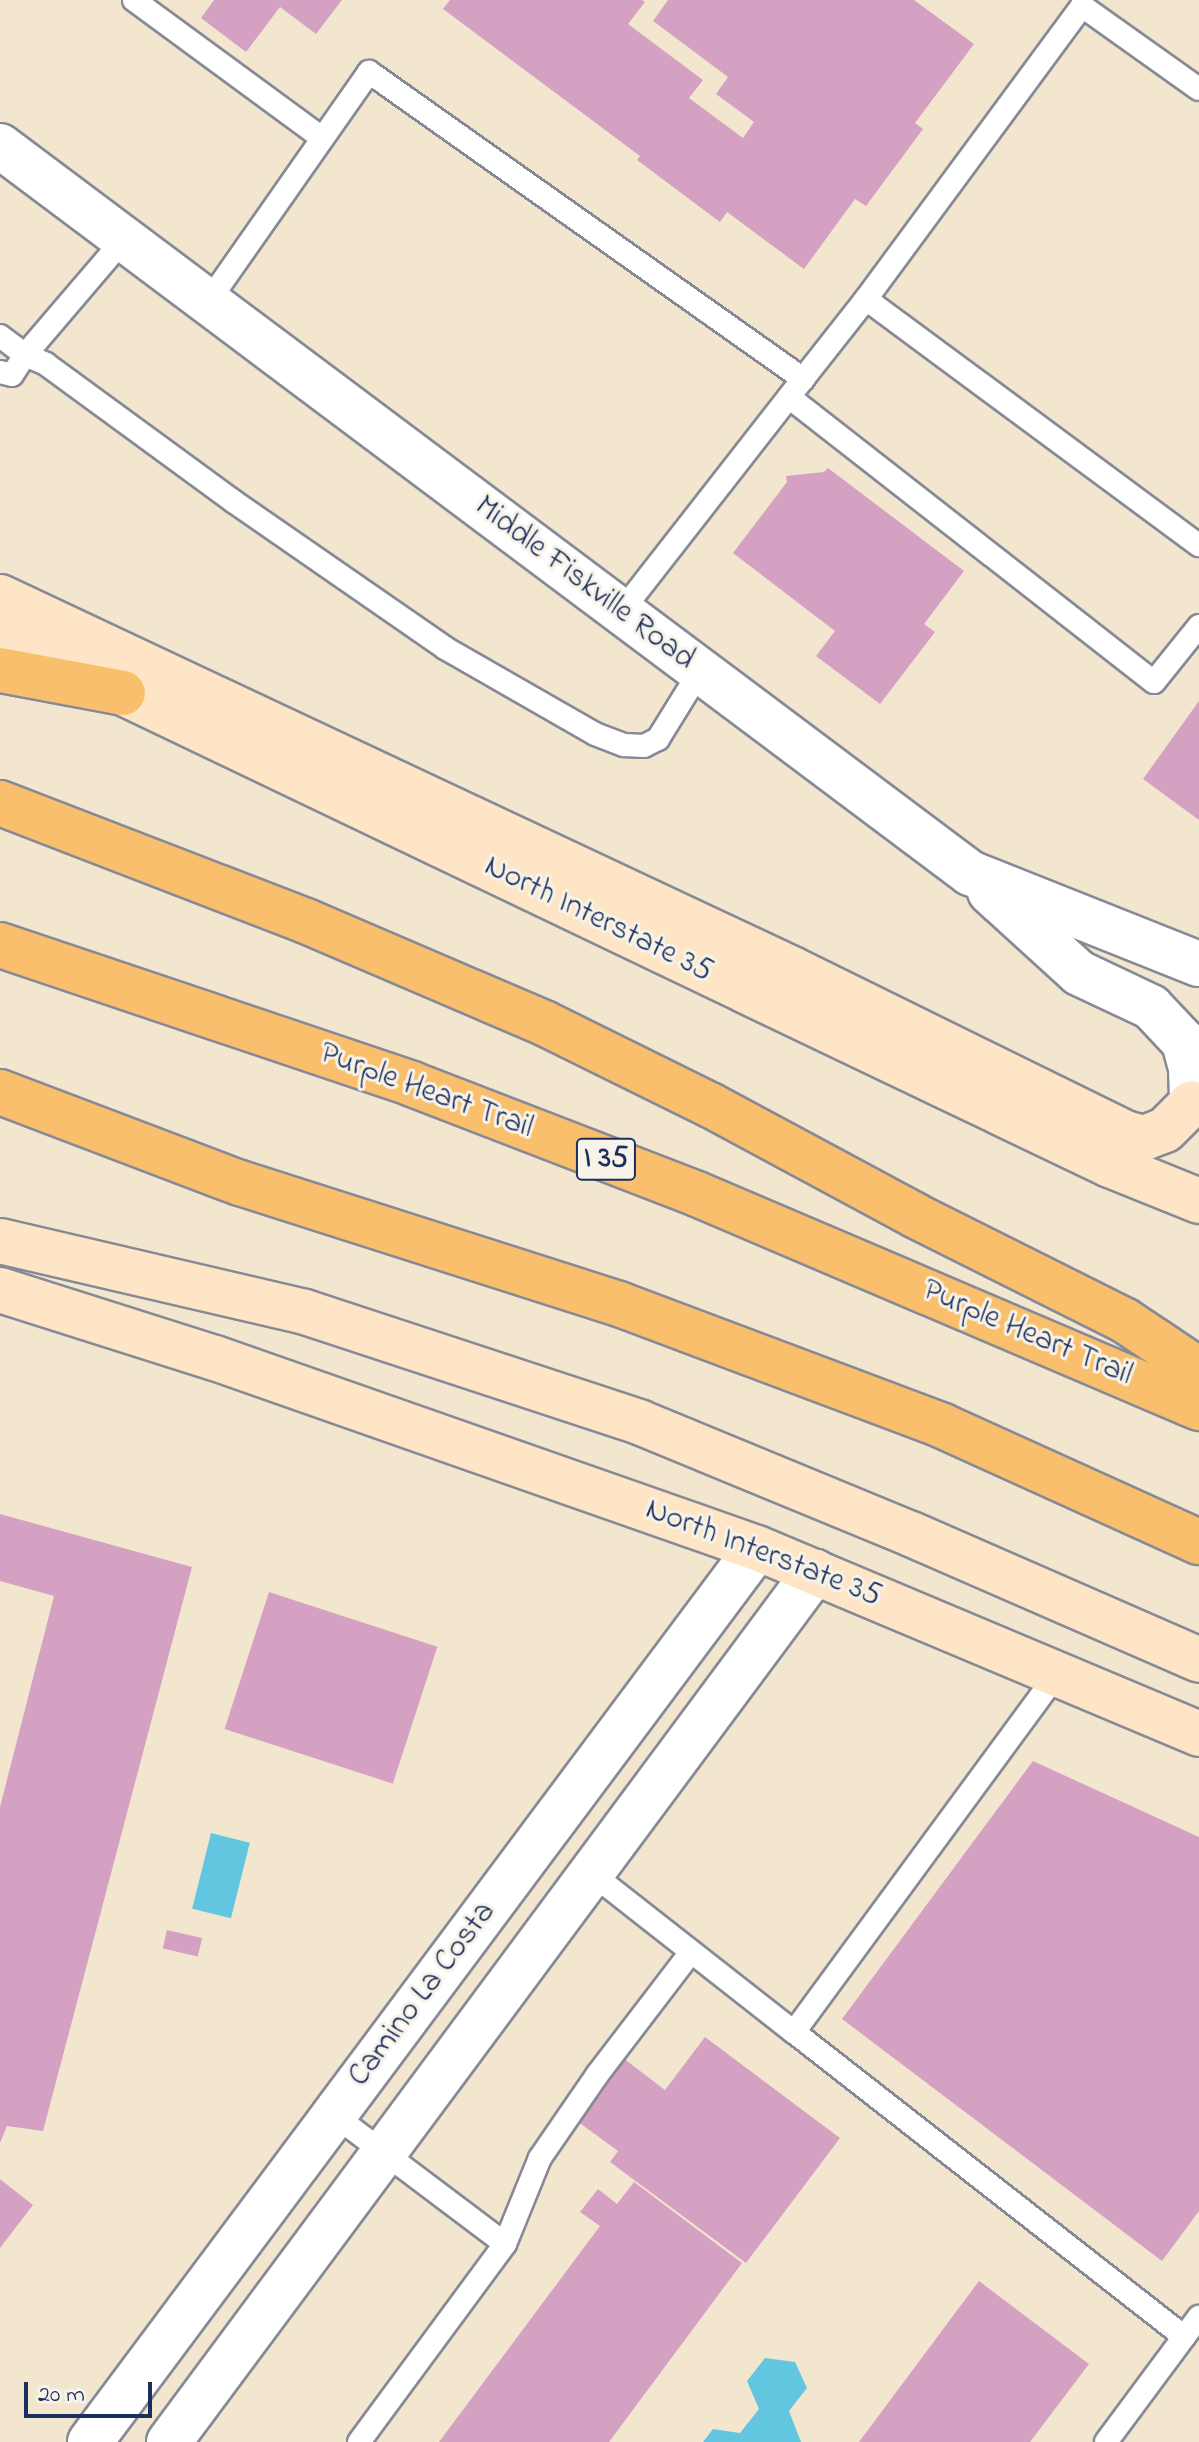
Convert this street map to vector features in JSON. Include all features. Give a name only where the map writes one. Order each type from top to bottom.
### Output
[{"type":"highway","points":[[0,670],[123,693]]},
{"type":"highway","points":[[0,803],[306,921],[544,1023],[1124,1320],[1199,1370]]},
{"type":"highway","name":"Purple Heart Trail","points":[[0,945],[441,1095],[697,1194],[1199,1408]]},
{"type":"highway","points":[[0,1092],[240,1183],[619,1304],[943,1426],[1199,1542]]},
{"type":"main road","points":[[0,597],[806,975],[1125,1133],[1144,1138],[1165,1130],[1195,1099]]},
{"type":"main road","name":"North Interstate 35","points":[[0,634],[1110,1165],[1199,1201]]},
{"type":"main road","points":[[1110,1165],[1199,1217]]},
{"type":"main road","points":[[0,1241],[305,1312],[639,1422],[925,1540],[1199,1660]]},
{"type":"main road","name":"North Interstate 35","points":[[0,1290],[215,1358],[757,1548],[1199,1734]]},
{"type":"street","name":"Middle Fiskville Road","points":[[0,146],[970,873],[1199,964]]},
{"type":"street","points":[[970,873],[1079,973],[1151,1007],[1184,1042],[1195,1099]]},
{"type":"street","name":"Camino La Costa","points":[[90,2442],[757,1548]]},
{"type":"street","name":"Camino La Costa","points":[[169,2442],[815,1572]]},
{"type":"lane","points":[[134,0],[322,138]]},
{"type":"lane","points":[[621,612],[866,299],[1084,3],[1199,89]]},
{"type":"lane","points":[[208,302],[369,72],[803,379]]},
{"type":"lane","points":[[0,372],[12,375],[25,355],[124,239]]},
{"type":"lane","points":[[866,299],[1199,545]]},
{"type":"lane","points":[[0,336],[25,355],[57,371],[233,501],[445,648],[595,734],[624,745],[644,746],[658,739],[700,671]]},
{"type":"lane","points":[[789,397],[1154,682],[1199,626]]},
{"type":"lane","points":[[794,2032],[1057,1674]]},
{"type":"lane","points":[[591,1873],[1184,2337]]},
{"type":"lane","points":[[359,2442],[505,2244],[540,2158],[597,2075],[691,1952]]},
{"type":"lane","points":[[334,2115],[505,2244]]},
{"type":"lane","points":[[1106,2442],[1199,2317]]},
{"type":"water","points":[[211,1833],[250,1843],[231,1918],[192,1909]]},
{"type":"water","points":[[765,2358],[795,2362],[807,2388],[789,2411],[801,2442],[703,2442],[713,2429],[740,2433],[759,2409],[747,2381]]},
{"type":"building","points":[[214,0],[342,0],[316,34],[280,7],[246,52],[201,18]]},
{"type":"building","points":[[450,0],[642,0],[645,2],[628,24],[703,80],[689,98],[743,138],[754,122],[716,94],[728,77],[653,21],[668,0],[914,0],[974,44],[915,123],[923,129],[866,206],[855,199],[804,269],[727,212],[720,222],[637,160],[640,156],[443,9]]},
{"type":"building","points":[[828,468],[964,571],[924,624],[935,632],[880,704],[816,656],[835,631],[733,553],[787,482],[786,476],[824,472]]},
{"type":"building","points":[[1199,701],[1199,820],[1143,779]]},
{"type":"building","points":[[0,1514],[192,1567],[43,2131],[7,2126],[0,2143],[0,1807],[54,1596],[0,1581]]},
{"type":"building","points":[[269,1592],[437,1647],[393,1784],[225,1729]]},
{"type":"building","points":[[1033,1761],[1199,1837],[1199,2211],[1162,2261],[842,2019]]},
{"type":"building","points":[[167,1930],[202,1938],[198,1957],[163,1949]]},
{"type":"building","points":[[705,2037],[840,2138],[746,2263],[610,2162],[618,2151],[577,2121],[623,2058],[665,2090]]},
{"type":"building","points":[[0,2179],[33,2205],[0,2248]]},
{"type":"building","points":[[634,2182],[742,2263],[609,2442],[439,2442],[600,2226],[580,2212],[598,2189],[617,2204]]},
{"type":"building","points":[[979,2281],[1089,2364],[1030,2442],[859,2442]]}]
